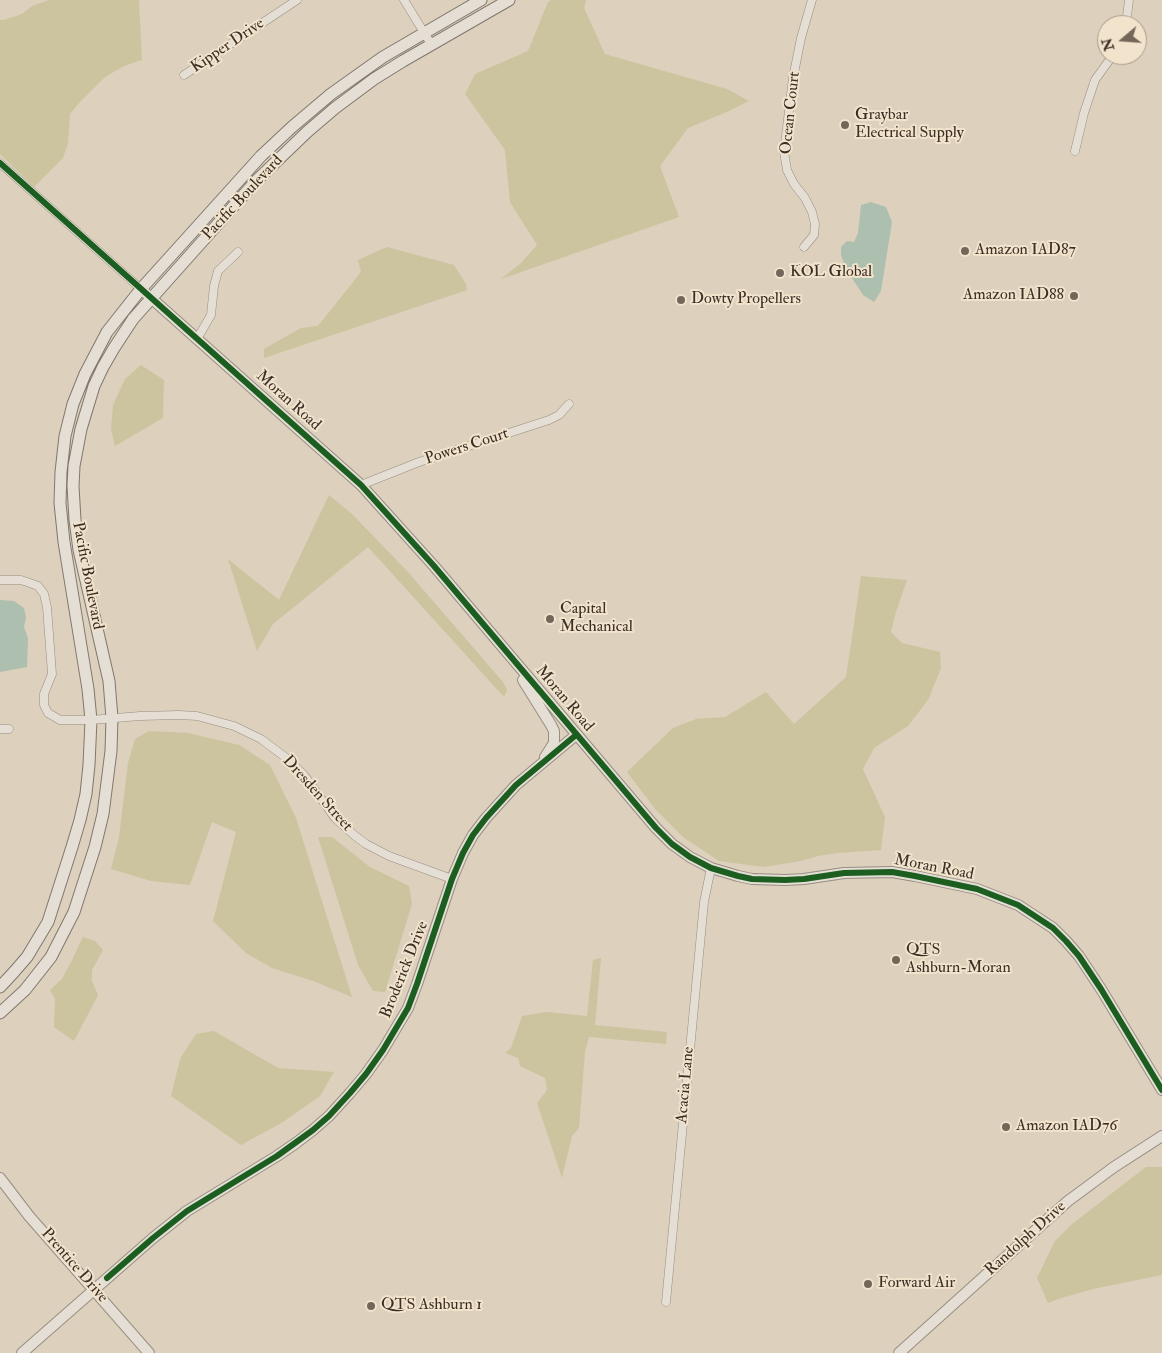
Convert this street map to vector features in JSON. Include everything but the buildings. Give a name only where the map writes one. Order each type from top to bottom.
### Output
[{"type":"main road","name":"Pacific Boulevard","points":[[0,987],[27,957],[48,922],[75,838],[86,794],[91,720],[88,689],[61,516],[62,454],[73,404],[85,374],[108,332],[141,289],[261,156],[292,127],[354,77],[424,32],[481,0]]},
{"type":"main road","name":"Pacific Boulevard","points":[[0,1013],[25,990],[51,957],[74,912],[95,847],[103,814],[111,751],[112,718],[109,682],[78,543],[74,502],[74,466],[81,429],[97,380],[114,348],[133,319],[257,180],[302,136],[335,108],[403,60],[509,0]]},
{"type":"street","name":"Kipper Drive","points":[[184,76],[297,0]]},
{"type":"street","points":[[404,0],[431,44]]},
{"type":"street","name":"Ocean Court","points":[[804,247],[814,236],[815,224],[812,212],[805,198],[794,184],[787,170],[784,152],[793,78],[812,0]]},
{"type":"street","points":[[1127,15],[1129,0]]},
{"type":"street","points":[[1075,151],[1084,113],[1095,80],[1106,65]]},
{"type":"street","name":"Moran Road","points":[[0,163],[361,485],[434,566],[576,735],[672,844],[690,857],[711,868],[738,876],[770,880],[804,879],[851,872],[892,872],[977,889],[1018,905],[1053,928],[1079,956],[1162,1090]]},
{"type":"street","points":[[197,339],[211,315],[214,286],[218,271],[238,252]]},
{"type":"street","name":"Powers Court","points":[[361,485],[419,462],[549,420],[559,416],[569,404]]},
{"type":"street","name":"Dresden Street","points":[[0,580],[28,582],[38,586],[44,594],[47,607],[52,674],[44,694],[44,705],[48,713],[60,720],[91,720],[154,715],[188,716],[216,720],[241,729],[261,739],[286,757],[304,775],[335,818],[366,844],[390,856],[452,879]]},
{"type":"street","points":[[501,646],[555,734],[554,743],[540,765]]},
{"type":"street","points":[[0,728],[9,729]]},
{"type":"street","name":"Broderick Drive","points":[[22,1353],[153,1238],[187,1211],[277,1156],[313,1130],[350,1093],[383,1050],[408,1008],[462,853],[486,818],[516,785],[576,735]]},
{"type":"street","name":"Acacia Lane","points":[[666,1302],[704,902],[711,868]]},
{"type":"street","name":"Randolph Drive","points":[[899,1353],[1068,1201],[1114,1167],[1162,1136]]},
{"type":"street","name":"Prentice Drive","points":[[0,1178],[21,1206],[149,1353]]},
{"type":"shaded area","points":[[49,0],[139,0],[142,60],[124,66],[105,77],[79,103],[70,114],[68,143],[63,158],[34,187],[0,154],[0,20],[22,14],[32,6]]},
{"type":"shaded area","points":[[551,0],[586,0],[584,8],[605,54],[727,89],[749,101],[688,128],[660,166],[679,217],[501,279],[521,263],[537,245],[510,202],[505,150],[465,94],[475,74],[528,51],[548,2]]},
{"type":"shaded area","points":[[871,202],[886,207],[892,222],[881,291],[874,302],[863,295],[846,269],[841,255],[841,247],[847,241],[854,242],[858,233],[861,205]]},
{"type":"shaded area","points":[[387,247],[454,265],[466,284],[467,290],[264,358],[264,349],[301,328],[318,326],[361,272],[358,260]]},
{"type":"shaded area","points":[[141,365],[164,380],[163,418],[115,446],[111,429],[113,405],[125,379]]},
{"type":"shaded area","points":[[329,495],[352,514],[408,572],[503,682],[507,690],[504,697],[368,547],[273,624],[257,651],[228,559],[279,600]]},
{"type":"shaded area","points":[[861,576],[907,580],[891,632],[902,643],[940,652],[941,668],[928,700],[908,726],[874,748],[863,769],[885,817],[881,850],[837,853],[764,867],[719,861],[683,837],[656,810],[627,772],[673,728],[696,719],[725,717],[766,692],[794,724],[846,677]]},
{"type":"shaded area","points":[[0,600],[14,601],[24,608],[26,618],[24,627],[28,638],[27,667],[0,672]]},
{"type":"shaded area","points":[[149,731],[188,733],[239,745],[270,765],[296,818],[352,997],[313,981],[272,968],[246,953],[213,921],[236,832],[212,822],[190,885],[151,881],[111,869],[119,837],[128,763],[135,739]]},
{"type":"shaded area","points":[[318,837],[332,837],[370,867],[409,886],[412,904],[385,992],[373,991],[358,965]]},
{"type":"shaded area","points":[[83,937],[95,941],[103,950],[92,970],[92,981],[98,995],[74,1041],[54,1027],[55,999],[50,990],[62,979]]},
{"type":"shaded area","points":[[601,958],[595,1025],[667,1032],[666,1044],[589,1037],[585,1052],[579,1128],[572,1136],[562,1178],[537,1103],[547,1090],[545,1078],[520,1066],[518,1058],[505,1053],[511,1048],[522,1016],[547,1012],[587,1016],[593,960]]},
{"type":"shaded area","points":[[214,1031],[278,1068],[334,1072],[320,1096],[283,1122],[241,1145],[171,1096],[180,1059],[196,1034]]},
{"type":"shaded area","points":[[1146,1167],[1162,1167],[1162,1275],[1093,1289],[1048,1303],[1037,1278],[1055,1241],[1072,1224]]},
{"type":"cycle path","points":[[0,163],[361,485],[434,566],[656,828],[672,844],[690,857],[711,868],[752,879],[785,880],[844,873],[892,872],[977,889],[1018,905],[1053,928],[1079,956],[1162,1090]]},
{"type":"cycle path","points":[[107,1278],[187,1211],[277,1156],[313,1130],[350,1093],[383,1050],[408,1008],[452,879],[473,835],[516,785],[576,735]]},
{"type":"place","name":"Graybar Electrical Supply","points":[[845,125]]},
{"type":"place","name":"Amazon IAD87","points":[[965,251]]},
{"type":"place","name":"KOL Global","points":[[780,273]]},
{"type":"place","name":"Amazon IAD88","points":[[1074,296]]},
{"type":"place","name":"Dowty Propellers","points":[[681,300]]},
{"type":"place","name":"Capital Mechanical","points":[[550,619]]},
{"type":"place","name":"QTS Ashburn-Moran","points":[[896,960]]},
{"type":"place","name":"Amazon IAD76","points":[[1006,1127]]},
{"type":"place","name":"Forward Air","points":[[868,1284]]},
{"type":"place","name":"QTS Ashburn 1","points":[[371,1306]]}]
